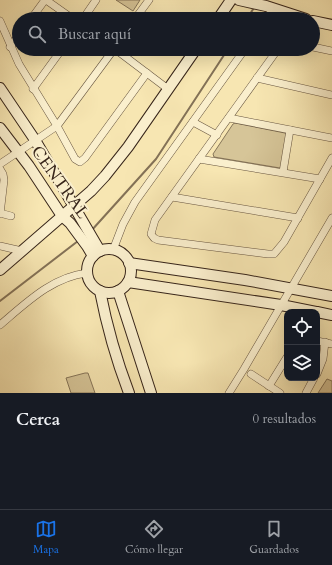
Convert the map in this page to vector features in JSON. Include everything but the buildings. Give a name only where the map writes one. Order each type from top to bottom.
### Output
[{"type":"street","points":[[36,12],[45,0],[63,12]]},
{"type":"street","points":[[88,12],[96,0]]},
{"type":"street","points":[[140,12],[149,0]]},
{"type":"street","points":[[223,12],[231,0]]},
{"type":"street","points":[[240,0],[285,12]]},
{"type":"street","points":[[268,12],[270,7]]},
{"type":"street","points":[[0,21],[12,51]]},
{"type":"street","points":[[320,22],[332,25]]},
{"type":"street","points":[[320,48],[332,51]]},
{"type":"street","points":[[15,56],[75,159],[80,162],[85,158],[147,73]]},
{"type":"street","points":[[33,89],[57,56]]},
{"type":"street","points":[[0,164],[57,126],[110,56]]},
{"type":"street","points":[[124,56],[168,89]]},
{"type":"street","points":[[0,270],[62,216],[77,210],[128,147],[191,56]]},
{"type":"street","points":[[113,250],[123,224],[135,202],[240,56]]},
{"type":"street","points":[[273,56],[155,220],[151,234],[158,240],[274,254],[279,249],[298,218],[332,158]]},
{"type":"street","points":[[257,78],[332,95]]},
{"type":"street","points":[[0,88],[35,140],[77,210],[90,243],[97,254]]},
{"type":"street","points":[[229,118],[332,138]]},
{"type":"street","points":[[193,122],[217,135]]},
{"type":"street","name":"CENTRAL","points":[[0,128],[18,151],[62,216],[90,243]]},
{"type":"street","points":[[283,172],[290,130]]},
{"type":"street","points":[[199,159],[320,178]]},
{"type":"street","points":[[0,170],[4,180],[0,214],[10,216]]},
{"type":"street","points":[[172,197],[298,218]]},
{"type":"street","points":[[229,393],[332,218]]},
{"type":"street","points":[[0,246],[22,252]]},
{"type":"street","points":[[113,250],[121,253],[129,263],[131,271],[128,282],[118,291],[109,293],[100,291],[90,282],[87,273],[88,264],[97,254],[113,250]]},
{"type":"street","points":[[129,263],[291,288],[332,296]]},
{"type":"street","points":[[0,325],[43,290],[73,275],[87,273]]},
{"type":"street","points":[[128,282],[302,309]]},
{"type":"street","points":[[100,291],[116,361],[129,393]]},
{"type":"street","points":[[118,291],[151,393]]},
{"type":"street","points":[[320,313],[332,315]]},
{"type":"street","points":[[320,366],[329,343]]},
{"type":"street","points":[[269,386],[284,362]]},
{"type":"street","points":[[251,374],[280,393]]},
{"type":"street","points":[[306,393],[312,381]]},
{"type":"shaded area","points":[[116,0],[140,0],[133,11]]},
{"type":"shaded area","points":[[235,123],[285,133],[287,136],[283,166],[280,168],[214,157],[213,154]]},
{"type":"shaded area","points":[[88,373],[95,393],[71,393],[66,378]]},
{"type":"shaded area","points":[[327,379],[332,381],[332,393],[318,393]]},
{"type":"waterway","points":[[251,12],[255,6]]},
{"type":"waterway","points":[[91,231],[156,159],[223,56]]},
{"type":"waterway","points":[[0,301],[78,241]]}]
